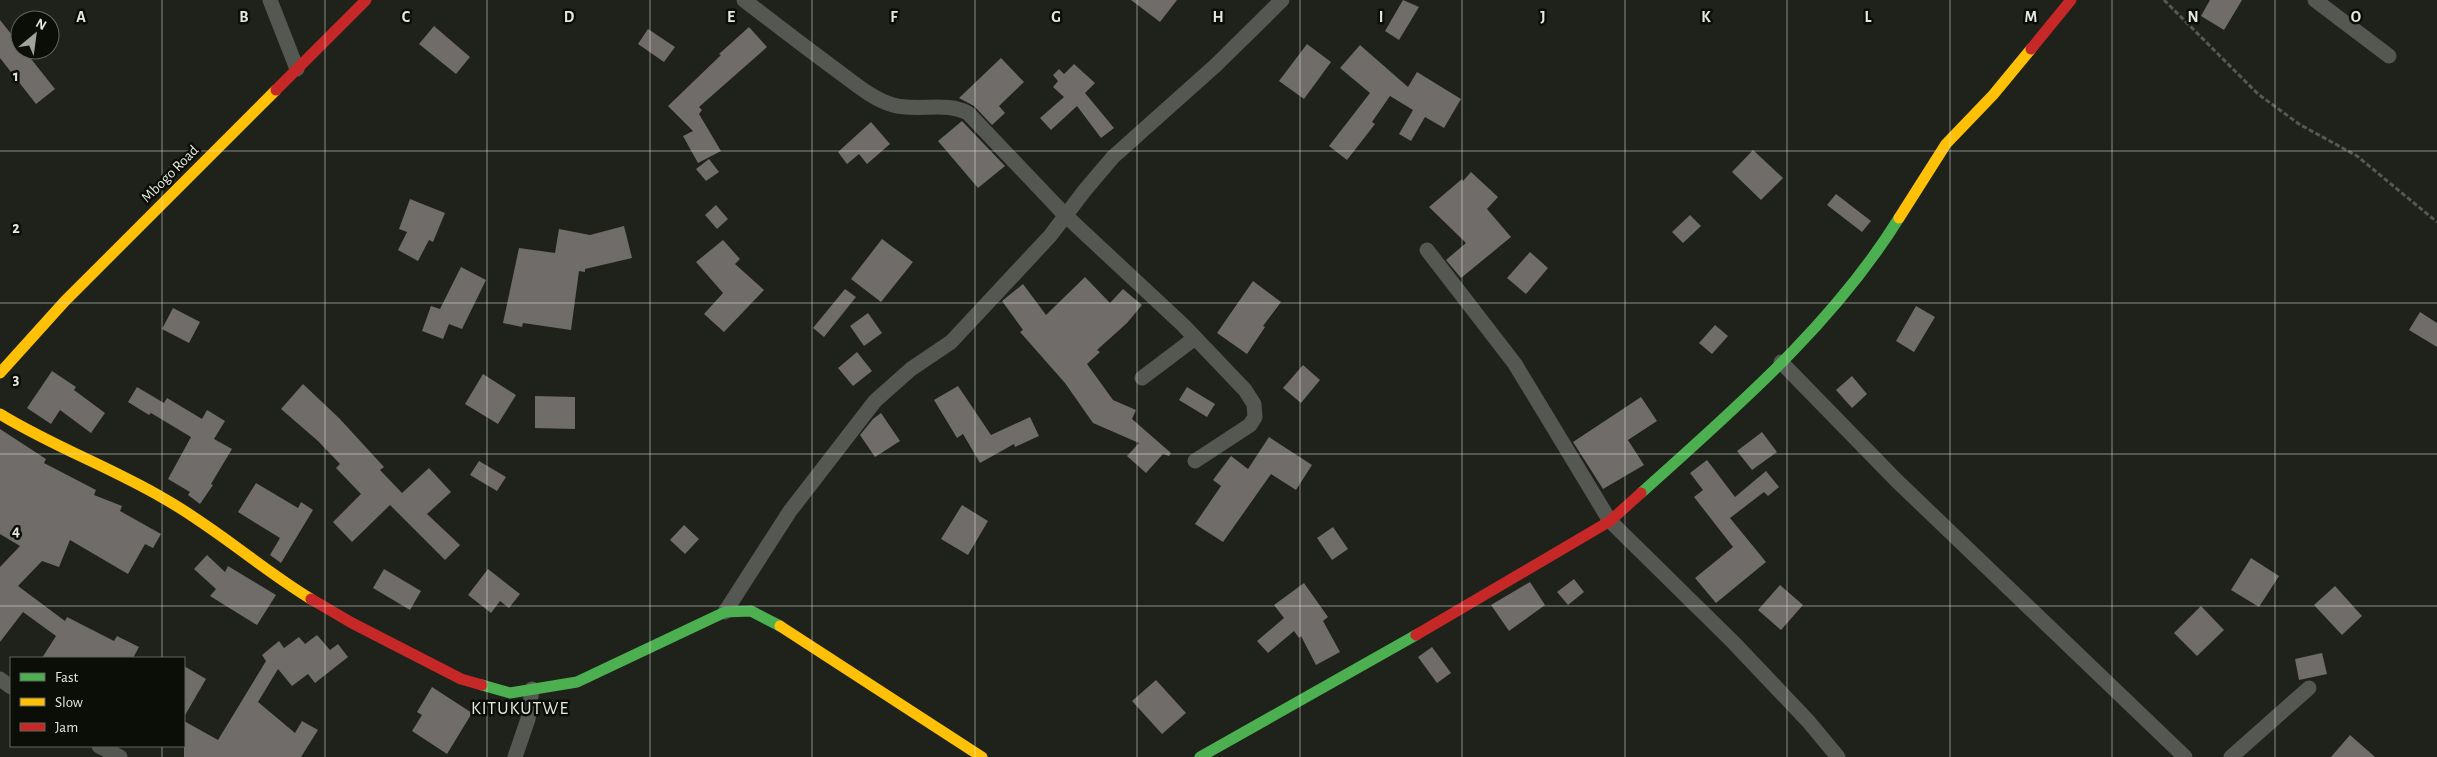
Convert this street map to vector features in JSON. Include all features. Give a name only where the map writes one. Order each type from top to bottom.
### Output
[{"type":"street","points":[[270,0],[297,69]]},
{"type":"street","name":"Mbogo Road","points":[[0,373],[65,301],[366,0]]},
{"type":"street","points":[[744,0],[868,93],[893,105],[919,108],[952,108],[968,113],[1065,215],[1195,338],[1249,395],[1254,404],[1255,418],[1250,425],[1195,461]]},
{"type":"street","points":[[725,612],[790,511],[875,401],[911,369],[952,342],[1050,236],[1113,156],[1216,65],[1282,0]]},
{"type":"street","points":[[1200,757],[1419,634],[1610,521],[1709,432],[1802,343],[1874,259],[1946,144],[1994,95],[2071,0]]},
{"type":"street","points":[[2315,0],[2389,56]]},
{"type":"street","points":[[1427,250],[1514,364],[1610,521],[1733,642],[1808,721],[1838,757]]},
{"type":"street","points":[[1142,378],[1195,338]]},
{"type":"street","points":[[1782,362],[1897,481],[2185,757]]},
{"type":"street","points":[[0,414],[26,430],[162,497],[198,520],[290,586],[369,631],[461,679],[510,693],[577,682],[725,612],[751,611],[782,627],[982,757]]},
{"type":"street","points":[[2231,757],[2309,688]]},
{"type":"street","points":[[515,757],[528,719],[532,689]]},
{"type":"street","points":[[100,747],[120,757]]},
{"type":"path","points":[[2164,0],[2258,94],[2299,124],[2357,156],[2437,222]]},
{"type":"building","points":[[1131,0],[1177,0],[1160,22]]},
{"type":"building","points":[[1403,0],[1419,7],[1399,40],[1385,31]]},
{"type":"building","points":[[2210,0],[2242,0],[2224,30],[2201,16]]},
{"type":"building","points":[[0,20],[10,32],[10,60],[32,60],[55,89],[36,104],[0,58]]},
{"type":"building","points":[[434,26],[470,57],[456,74],[419,44]]},
{"type":"building","points":[[749,27],[767,47],[699,107],[702,110],[699,114],[721,151],[698,163],[683,136],[693,131],[668,106],[721,55],[719,54]]},
{"type":"building","points":[[648,29],[675,47],[664,62],[638,44]]},
{"type":"building","points":[[1307,44],[1331,62],[1304,99],[1279,81]]},
{"type":"building","points":[[1360,45],[1408,87],[1417,72],[1461,99],[1444,128],[1425,117],[1411,141],[1399,134],[1413,110],[1390,96],[1372,122],[1375,124],[1347,160],[1329,146],[1370,93],[1340,68]]},
{"type":"building","points":[[1001,58],[1024,82],[999,106],[1005,113],[992,125],[974,106],[959,98]]},
{"type":"building","points":[[1074,64],[1095,83],[1085,93],[1114,128],[1101,138],[1077,106],[1051,130],[1040,118],[1064,97],[1053,87],[1058,81],[1053,75],[1059,69],[1064,74]]},
{"type":"building","points":[[962,121],[1005,166],[978,188],[938,141]]},
{"type":"building","points":[[871,122],[890,144],[867,164],[859,154],[847,164],[838,152]]},
{"type":"building","points":[[1753,150],[1783,178],[1761,200],[1732,172]]},
{"type":"building","points":[[709,159],[719,172],[706,181],[696,169]]},
{"type":"building","points":[[1471,172],[1498,197],[1487,209],[1511,237],[1461,278],[1446,260],[1466,243],[1429,207],[1462,179],[1463,181]]},
{"type":"building","points":[[1836,194],[1871,221],[1862,232],[1827,205]]},
{"type":"building","points":[[410,199],[445,213],[433,242],[429,240],[418,261],[398,250],[407,232],[399,229]]},
{"type":"building","points":[[716,205],[728,219],[717,229],[705,215]]},
{"type":"building","points":[[1690,215],[1701,226],[1683,243],[1672,232]]},
{"type":"building","points":[[624,226],[632,258],[585,269],[585,272],[579,271],[571,330],[523,323],[522,327],[503,323],[519,248],[555,253],[559,229],[590,235]]},
{"type":"building","points":[[882,239],[913,262],[881,302],[851,279]]},
{"type":"building","points":[[723,240],[740,259],[735,264],[764,290],[724,332],[704,314],[723,293],[696,262]]},
{"type":"building","points":[[1530,252],[1548,268],[1526,294],[1507,278]]},
{"type":"building","points":[[461,267],[486,280],[462,329],[449,324],[443,339],[422,331],[431,306],[440,309]]},
{"type":"building","points":[[1085,277],[1110,303],[1123,289],[1142,305],[1127,323],[1097,350],[1100,352],[1087,364],[1113,400],[1136,410],[1132,419],[1171,453],[1169,456],[1163,454],[1146,473],[1127,456],[1139,443],[1093,423],[1065,383],[1020,332],[1023,330],[1002,301],[1023,284],[1046,315]]},
{"type":"building","points":[[1253,281],[1281,302],[1263,326],[1265,327],[1247,354],[1217,333]]},
{"type":"building","points":[[845,289],[856,297],[824,337],[813,328]]},
{"type":"building","points":[[1916,306],[1935,317],[1914,352],[1896,341]]},
{"type":"building","points":[[173,308],[200,322],[189,343],[162,329]]},
{"type":"building","points":[[2420,312],[2437,323],[2437,347],[2409,330]]},
{"type":"building","points":[[868,313],[882,333],[864,346],[850,326]]},
{"type":"building","points":[[1715,325],[1728,336],[1712,354],[1699,343]]},
{"type":"building","points":[[857,352],[872,371],[853,386],[838,368]]},
{"type":"building","points":[[1303,365],[1320,380],[1301,403],[1283,388]]},
{"type":"building","points":[[52,371],[76,387],[74,390],[105,413],[91,433],[60,410],[51,424],[27,408]]},
{"type":"building","points":[[483,374],[516,395],[498,424],[465,404]]},
{"type":"building","points":[[1852,376],[1867,394],[1852,408],[1836,390]]},
{"type":"building","points":[[303,384],[339,418],[384,467],[380,470],[402,493],[429,468],[451,492],[427,514],[460,545],[445,560],[390,505],[352,542],[333,522],[361,494],[336,468],[340,464],[318,441],[281,409]]},
{"type":"building","points":[[958,386],[991,435],[1030,417],[1039,436],[1015,447],[1014,444],[980,463],[963,434],[957,438],[934,400]]},
{"type":"building","points":[[137,387],[164,403],[167,398],[202,419],[207,410],[225,421],[214,439],[232,449],[211,484],[213,485],[200,504],[188,495],[190,492],[168,479],[191,437],[151,413],[149,415],[128,402]]},
{"type":"building","points":[[1187,387],[1215,404],[1207,417],[1179,400]]},
{"type":"building","points":[[535,396],[575,397],[575,429],[535,428]]},
{"type":"building","points":[[1641,397],[1657,421],[1628,440],[1644,465],[1603,489],[1573,442]]},
{"type":"building","points":[[881,413],[900,441],[875,457],[860,435],[873,419]]},
{"type":"building","points":[[0,429],[46,459],[44,463],[96,490],[94,495],[122,506],[120,511],[161,534],[153,548],[145,544],[128,574],[70,540],[59,567],[42,561],[18,586],[65,621],[67,617],[114,641],[117,636],[139,647],[134,657],[43,657],[56,636],[23,612],[0,642],[0,567],[20,546],[0,534]]},
{"type":"building","points":[[1762,432],[1777,452],[1752,470],[1737,451]]},
{"type":"building","points":[[1269,437],[1312,465],[1296,490],[1271,474],[1223,542],[1195,524],[1221,486],[1213,480],[1231,456],[1248,469]]},
{"type":"building","points":[[1707,460],[1735,497],[1766,471],[1779,487],[1768,496],[1764,492],[1730,518],[1766,562],[1716,603],[1695,578],[1733,547],[1694,497],[1703,490],[1690,473]]},
{"type":"building","points":[[479,461],[506,477],[497,491],[470,475]]},
{"type":"building","points":[[256,483],[298,508],[301,502],[313,510],[281,563],[270,555],[280,538],[238,512]]},
{"type":"building","points":[[962,505],[988,521],[968,555],[941,539]]},
{"type":"building","points":[[684,525],[699,539],[685,554],[670,540]]},
{"type":"building","points":[[1333,527],[1348,549],[1332,560],[1317,538]]},
{"type":"building","points":[[207,555],[225,572],[228,566],[276,595],[257,625],[210,596],[216,589],[194,569]]},
{"type":"building","points":[[2251,558],[2279,576],[2259,607],[2231,590]]},
{"type":"building","points":[[384,569],[421,591],[410,610],[373,588]]},
{"type":"building","points":[[488,569],[520,594],[509,608],[500,601],[491,613],[468,595]]},
{"type":"building","points":[[1574,579],[1584,592],[1568,605],[1557,592]]},
{"type":"building","points":[[1530,582],[1545,605],[1509,631],[1491,605]]},
{"type":"building","points":[[1304,583],[1328,617],[1323,621],[1340,652],[1316,665],[1301,636],[1299,638],[1294,631],[1268,653],[1257,641],[1284,618],[1274,605]]},
{"type":"building","points":[[1780,585],[1803,605],[1781,630],[1758,610]]},
{"type":"building","points":[[2335,586],[2362,616],[2342,635],[2314,605]]},
{"type":"building","points":[[2201,606],[2224,630],[2197,656],[2174,633]]},
{"type":"building","points":[[317,635],[330,650],[338,644],[348,657],[315,683],[308,674],[292,686],[278,669],[258,702],[295,733],[302,721],[318,730],[301,757],[184,757],[185,722],[218,740],[266,661],[262,655],[279,641],[284,648],[299,637],[305,644]]},
{"type":"building","points":[[1432,647],[1451,673],[1437,683],[1418,657]]},
{"type":"building","points":[[2322,653],[2327,674],[2299,680],[2295,659]]},
{"type":"building","points":[[185,667],[206,679],[185,715]]},
{"type":"building","points":[[1156,680],[1186,713],[1162,734],[1132,701]]},
{"type":"building","points":[[432,687],[472,713],[447,754],[412,731],[422,715],[417,712]]},
{"type":"building","points":[[2350,735],[2375,757],[2331,757]]},
{"type":"traffic: fast","points":[[1641,493],[1746,398],[1812,330],[1844,295],[1899,218]]},
{"type":"traffic: fast","points":[[482,685],[510,693],[577,682],[725,612],[751,611],[780,626]]},
{"type":"traffic: fast","points":[[1200,757],[1416,635]]},
{"type":"traffic: slow","points":[[1899,218],[1946,144],[1993,95],[2031,49]]},
{"type":"traffic: slow","points":[[0,373],[65,301],[276,90]]},
{"type":"traffic: slow","points":[[0,414],[182,509],[311,599]]},
{"type":"traffic: slow","points":[[780,626],[982,757]]},
{"type":"traffic: jam","points":[[276,90],[366,0]]},
{"type":"traffic: jam","points":[[2031,49],[2071,0]]},
{"type":"traffic: jam","points":[[1416,635],[1610,521],[1641,493]]},
{"type":"traffic: jam","points":[[311,599],[352,623],[461,679],[482,685]]},
{"type":"district","name":"KITUKUTWE","points":[[520,709]]}]
